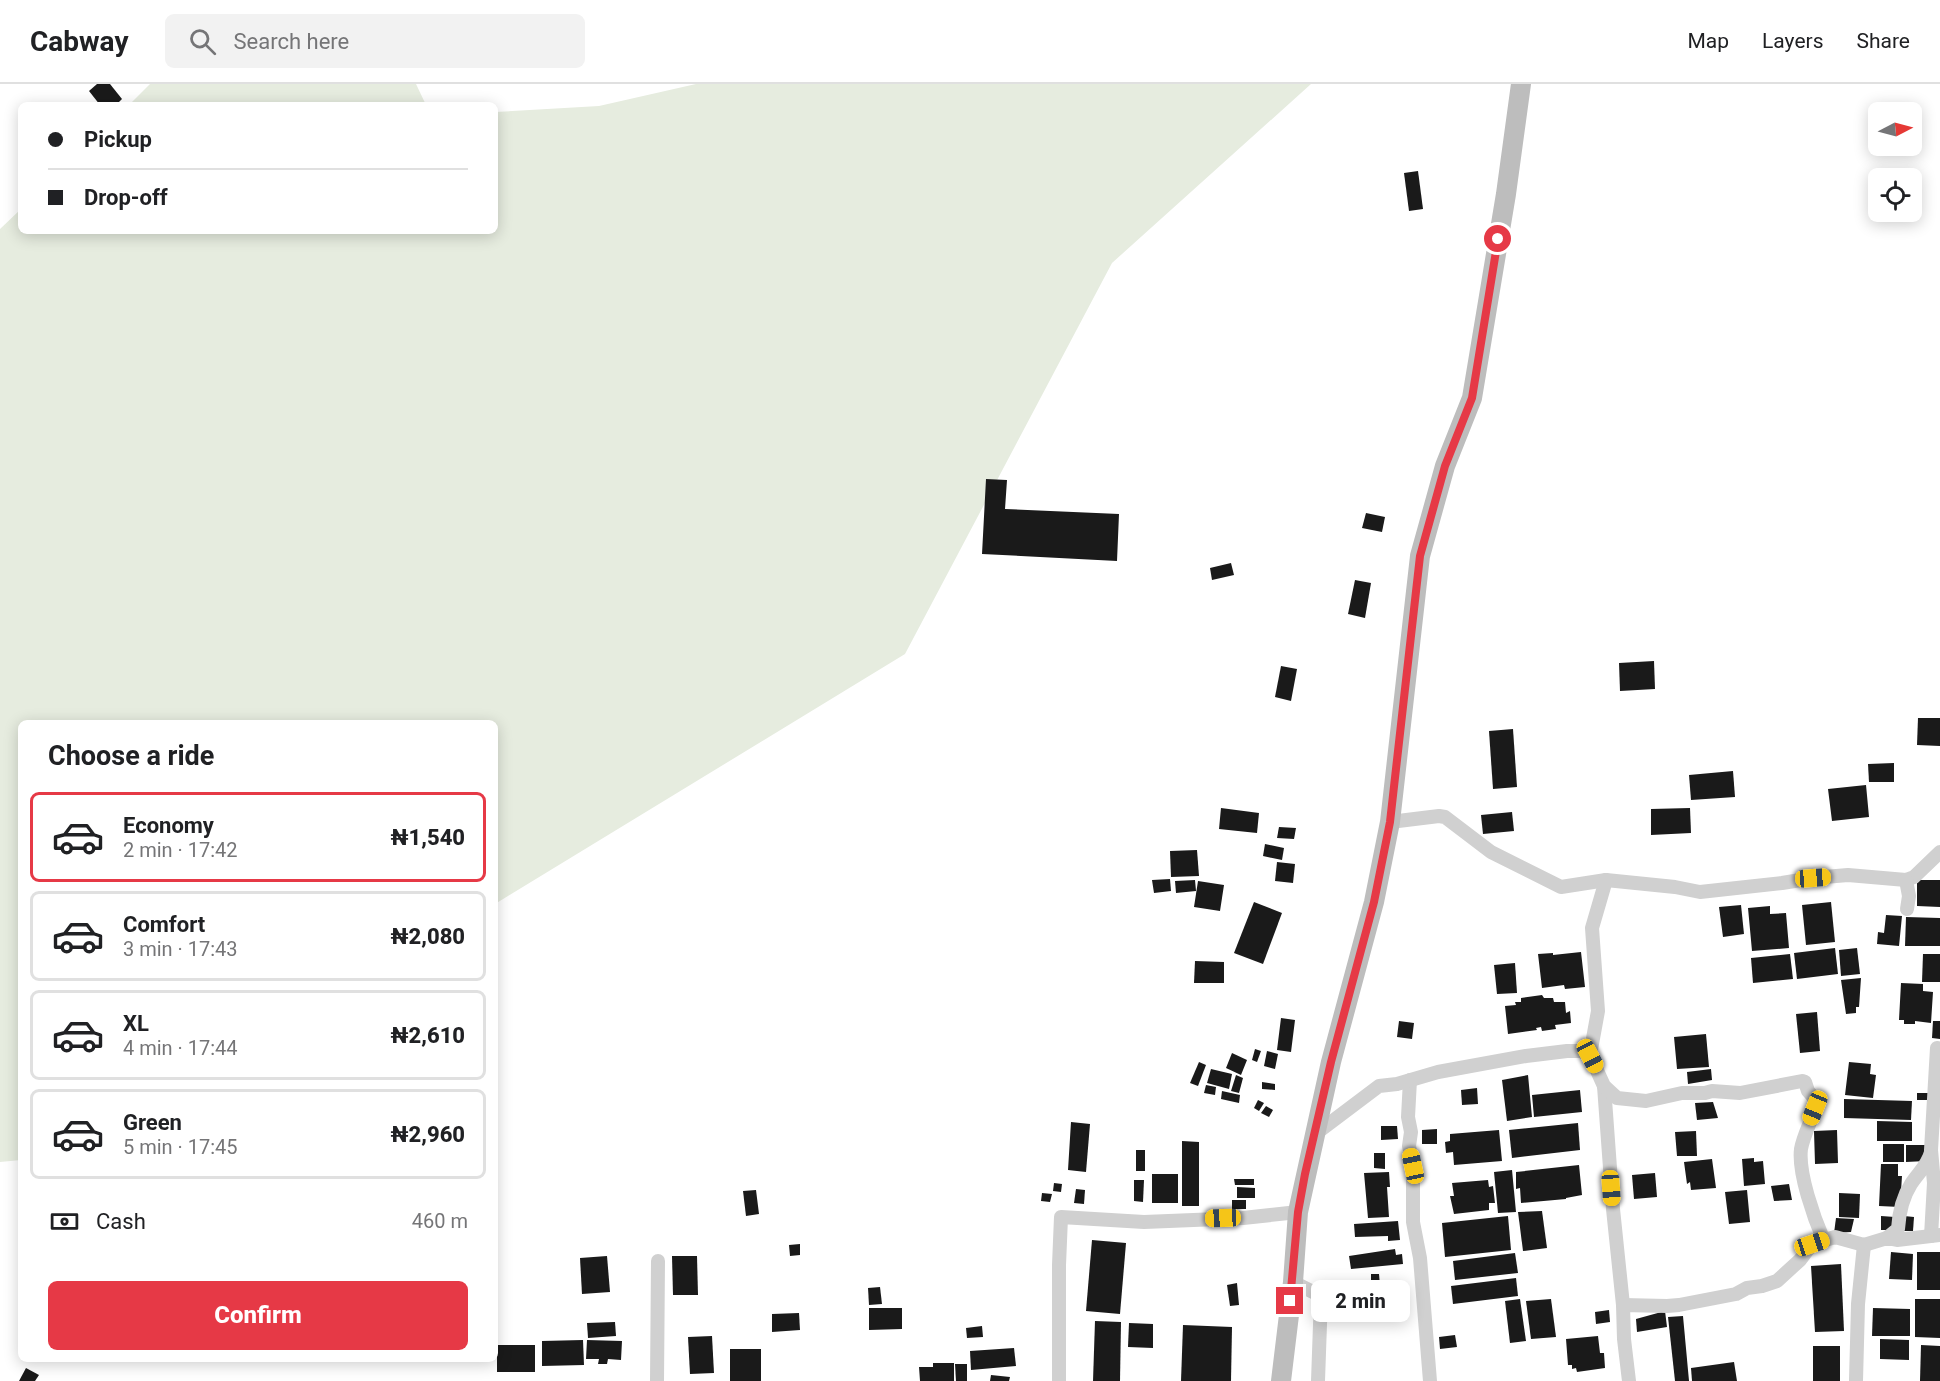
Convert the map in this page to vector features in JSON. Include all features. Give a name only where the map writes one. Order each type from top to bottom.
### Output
[{"type":"main road","points":[[1281,1381],[1293,1282],[1298,1212],[1314,1135],[1374,902],[1390,822],[1420,556],[1445,466],[1472,398],[1504,205],[1521,84]]},
{"type":"street","points":[[1390,822],[1445,817],[1491,852],[1556,886],[1606,880],[1675,886],[1700,892],[1848,875],[1906,880],[1914,877],[1940,852]]},
{"type":"street","points":[[1606,880],[1592,928],[1598,1011],[1590,1056],[1604,1086],[1612,1209],[1629,1381]]},
{"type":"street","points":[[1906,880],[1909,896],[1907,909]]},
{"type":"street","points":[[1623,1305],[1679,1305],[1736,1294],[1747,1288],[1777,1281],[1800,1260],[1812,1244],[1835,1237],[1864,1245],[1887,1238],[1898,1229],[1900,1209],[1906,1194],[1930,1159],[1937,1048],[1940,1048]]},
{"type":"street","points":[[1314,1135],[1379,1086],[1438,1072],[1526,1056],[1581,1051],[1590,1056]]},
{"type":"street","points":[[1410,1080],[1409,1146],[1413,1166],[1413,1222],[1420,1258],[1430,1381]]},
{"type":"street","points":[[1604,1086],[1617,1098],[1646,1101],[1683,1093],[1712,1091],[1740,1093],[1805,1082],[1816,1104],[1804,1137],[1801,1159],[1813,1215],[1824,1241]]},
{"type":"street","points":[[1386,1085],[1409,1101]]},
{"type":"street","points":[[1887,1238],[1897,1240],[1936,1236],[1931,1150]]},
{"type":"street","points":[[1059,1381],[1061,1217],[1144,1222],[1243,1218],[1298,1212]]},
{"type":"street","points":[[1856,1381],[1858,1304],[1864,1245]]},
{"type":"street","points":[[657,1381],[658,1262]]},
{"type":"street","points":[[1293,1282],[1321,1296],[1318,1381]]},
{"type":"shaded area","points":[[150,84],[416,84],[425,102],[132,102]]},
{"type":"shaded area","points":[[696,84],[1311,84],[1112,263],[905,654],[498,902],[498,720],[18,720],[18,1160],[0,1162],[0,229],[18,212],[18,234],[498,234],[498,112],[599,106]]},
{"type":"building","points":[[97,84],[110,84],[122,99],[119,102],[98,102],[89,91]]},
{"type":"building","points":[[1418,171],[1423,209],[1409,211],[1404,173]]},
{"type":"building","points":[[986,479],[1007,480],[1005,509],[1119,514],[1117,561],[982,554]]},
{"type":"building","points":[[1366,513],[1385,517],[1382,532],[1362,528]]},
{"type":"building","points":[[1231,563],[1234,575],[1212,580],[1210,568]]},
{"type":"building","points":[[1355,580],[1371,583],[1365,618],[1348,614]]},
{"type":"building","points":[[1654,661],[1655,689],[1620,691],[1619,663]]},
{"type":"building","points":[[1281,666],[1297,669],[1291,701],[1275,697]]},
{"type":"building","points":[[1918,718],[1940,718],[1940,746],[1917,745]]},
{"type":"building","points":[[1513,729],[1517,787],[1493,789],[1489,731]]},
{"type":"building","points":[[1894,763],[1894,782],[1869,782],[1868,764]]},
{"type":"building","points":[[1733,771],[1735,797],[1691,800],[1689,775]]},
{"type":"building","points":[[1866,785],[1869,817],[1832,821],[1828,789]]},
{"type":"building","points":[[1221,808],[1259,813],[1257,833],[1219,829]]},
{"type":"building","points":[[1690,808],[1691,833],[1651,835],[1651,809]]},
{"type":"building","points":[[1512,812],[1514,831],[1483,834],[1481,815]]},
{"type":"building","points":[[1279,827],[1296,828],[1294,839],[1277,838]]},
{"type":"building","points":[[1265,844],[1284,848],[1282,860],[1263,856]]},
{"type":"building","points":[[1197,850],[1199,876],[1171,877],[1170,851]]},
{"type":"building","points":[[1277,862],[1295,864],[1293,883],[1275,881]]},
{"type":"building","points":[[1170,879],[1171,891],[1154,893],[1152,880]]},
{"type":"building","points":[[1195,880],[1196,891],[1176,893],[1175,881]]},
{"type":"building","points":[[1917,880],[1940,880],[1940,907],[1917,906]]},
{"type":"building","points":[[1198,881],[1224,885],[1220,911],[1194,907]]},
{"type":"building","points":[[1254,902],[1282,913],[1263,964],[1234,953]]},
{"type":"building","points":[[1831,902],[1835,942],[1806,945],[1802,905]]},
{"type":"building","points":[[1741,905],[1744,934],[1723,937],[1719,907]]},
{"type":"building","points":[[1770,906],[1770,914],[1786,913],[1789,948],[1752,951],[1748,908]]},
{"type":"building","points":[[1886,915],[1902,916],[1899,946],[1877,944],[1878,932],[1884,933]]},
{"type":"building","points":[[1906,917],[1940,918],[1940,946],[1905,946]]},
{"type":"building","points":[[1835,948],[1838,974],[1797,979],[1794,953]]},
{"type":"building","points":[[1857,948],[1860,974],[1841,976],[1839,950]]},
{"type":"building","points":[[1581,952],[1585,987],[1565,989],[1564,985],[1542,988],[1538,954]]},
{"type":"building","points":[[1790,954],[1793,979],[1753,983],[1751,958]]},
{"type":"building","points":[[1923,954],[1940,954],[1940,982],[1922,982]]},
{"type":"building","points":[[1195,961],[1224,962],[1224,983],[1194,983]]},
{"type":"building","points":[[1515,963],[1517,993],[1497,994],[1494,965]]},
{"type":"building","points":[[1861,978],[1859,1007],[1856,1007],[1856,1013],[1846,1014],[1841,980]]},
{"type":"building","points":[[1901,983],[1923,984],[1923,991],[1933,992],[1931,1023],[1915,1021],[1915,1024],[1904,1024],[1904,1020],[1899,1020]]},
{"type":"building","points":[[1542,995],[1544,998],[1553,998],[1554,1002],[1565,1002],[1566,1013],[1570,1011],[1571,1023],[1555,1025],[1556,1029],[1542,1031],[1541,1027],[1536,1028],[1537,1030],[1508,1034],[1505,1006],[1516,1005],[1515,1002],[1521,1002],[1521,998]]},
{"type":"building","points":[[1817,1012],[1820,1051],[1800,1053],[1796,1014]]},
{"type":"building","points":[[1281,1018],[1295,1020],[1291,1052],[1277,1050]]},
{"type":"building","points":[[1399,1021],[1414,1023],[1412,1039],[1397,1037]]},
{"type":"building","points":[[1933,1021],[1940,1021],[1940,1039],[1932,1038]]},
{"type":"building","points":[[1706,1034],[1709,1067],[1677,1069],[1674,1037]]},
{"type":"building","points":[[1255,1049],[1261,1051],[1257,1062],[1252,1060]]},
{"type":"building","points":[[1267,1051],[1278,1054],[1275,1069],[1264,1066]]},
{"type":"building","points":[[1232,1053],[1247,1060],[1241,1075],[1226,1068]]},
{"type":"building","points":[[1199,1062],[1206,1065],[1198,1086],[1190,1083]]},
{"type":"building","points":[[1849,1062],[1871,1064],[1870,1074],[1876,1075],[1873,1098],[1845,1095]]},
{"type":"building","points":[[1211,1069],[1232,1074],[1229,1089],[1207,1083]]},
{"type":"building","points":[[1711,1069],[1712,1080],[1688,1084],[1687,1072]]},
{"type":"building","points":[[1236,1075],[1243,1078],[1239,1093],[1231,1091]]},
{"type":"building","points":[[1528,1075],[1532,1117],[1507,1121],[1502,1080]]},
{"type":"building","points":[[1262,1082],[1275,1084],[1275,1090],[1262,1089]]},
{"type":"building","points":[[1206,1085],[1216,1087],[1215,1095],[1204,1093]]},
{"type":"building","points":[[1477,1088],[1478,1104],[1462,1105],[1461,1090]]},
{"type":"building","points":[[1580,1090],[1582,1112],[1534,1117],[1532,1095]]},
{"type":"building","points":[[1222,1091],[1240,1095],[1239,1103],[1221,1099]]},
{"type":"building","points":[[1917,1093],[1928,1093],[1928,1100],[1917,1100]]},
{"type":"building","points":[[1844,1099],[1912,1101],[1911,1120],[1844,1118]]},
{"type":"building","points":[[1258,1100],[1264,1103],[1259,1111],[1254,1108]]},
{"type":"building","points":[[1713,1102],[1718,1118],[1697,1120],[1695,1103]]},
{"type":"building","points":[[1266,1106],[1273,1110],[1269,1117],[1261,1113]]},
{"type":"building","points":[[1877,1121],[1912,1122],[1912,1141],[1877,1141]]},
{"type":"building","points":[[1071,1122],[1090,1124],[1086,1172],[1068,1170]]},
{"type":"building","points":[[1578,1123],[1580,1150],[1512,1158],[1509,1130]]},
{"type":"building","points":[[1381,1126],[1397,1126],[1398,1139],[1381,1140]]},
{"type":"building","points":[[1437,1129],[1437,1144],[1422,1144],[1422,1130]]},
{"type":"building","points":[[1499,1130],[1502,1161],[1454,1165],[1453,1152],[1446,1153],[1445,1142],[1450,1141],[1450,1134]]},
{"type":"building","points":[[1837,1130],[1838,1163],[1815,1164],[1814,1131]]},
{"type":"building","points":[[1696,1131],[1697,1156],[1677,1156],[1675,1132]]},
{"type":"building","points":[[1182,1141],[1199,1142],[1199,1206],[1182,1206]]},
{"type":"building","points":[[1883,1144],[1904,1144],[1904,1162],[1883,1162]]},
{"type":"building","points":[[1906,1145],[1926,1145],[1926,1161],[1906,1162]]},
{"type":"building","points":[[1136,1150],[1145,1150],[1145,1171],[1136,1171]]},
{"type":"building","points":[[1374,1153],[1385,1153],[1385,1169],[1374,1168]]},
{"type":"building","points":[[1754,1158],[1754,1162],[1763,1161],[1765,1184],[1744,1186],[1742,1159]]},
{"type":"building","points":[[1712,1159],[1716,1188],[1691,1190],[1690,1182],[1687,1184],[1684,1162]]},
{"type":"building","points":[[1881,1164],[1898,1164],[1898,1176],[1902,1176],[1900,1207],[1879,1206]]},
{"type":"building","points":[[1579,1165],[1582,1195],[1566,1199],[1521,1203],[1520,1188],[1516,1189],[1516,1172]]},
{"type":"building","points":[[1512,1170],[1516,1212],[1498,1213],[1494,1172]]},
{"type":"building","points":[[1389,1172],[1390,1187],[1387,1187],[1389,1217],[1368,1218],[1364,1173]]},
{"type":"building","points":[[1655,1173],[1657,1197],[1634,1199],[1632,1175]]},
{"type":"building","points":[[1152,1174],[1178,1174],[1178,1203],[1152,1203]]},
{"type":"building","points":[[1234,1179],[1254,1179],[1254,1185],[1235,1185]]},
{"type":"building","points":[[1134,1180],[1144,1180],[1143,1202],[1134,1201]]},
{"type":"building","points":[[1488,1180],[1489,1187],[1493,1186],[1495,1203],[1489,1203],[1489,1210],[1454,1214],[1450,1196],[1454,1196],[1452,1183]]},
{"type":"building","points":[[1054,1183],[1062,1184],[1061,1192],[1053,1191]]},
{"type":"building","points":[[1789,1184],[1792,1200],[1774,1201],[1771,1186]]},
{"type":"building","points":[[1237,1187],[1255,1188],[1255,1198],[1237,1198]]},
{"type":"building","points":[[1076,1189],[1085,1190],[1084,1204],[1074,1203]]},
{"type":"building","points":[[756,1190],[759,1214],[746,1216],[743,1191]]},
{"type":"building","points":[[1747,1190],[1750,1222],[1729,1224],[1725,1192]]},
{"type":"building","points":[[1042,1193],[1052,1194],[1050,1202],[1041,1201]]},
{"type":"building","points":[[1839,1193],[1860,1194],[1859,1218],[1839,1217]]},
{"type":"building","points":[[1232,1200],[1246,1200],[1246,1209],[1232,1209]]},
{"type":"building","points":[[1542,1211],[1547,1248],[1523,1251],[1518,1212]]},
{"type":"building","points":[[1508,1216],[1511,1250],[1445,1257],[1442,1223]]},
{"type":"building","points":[[1881,1216],[1895,1217],[1895,1230],[1881,1230]]},
{"type":"building","points":[[1904,1216],[1914,1217],[1913,1231],[1903,1231]]},
{"type":"building","points":[[1836,1218],[1854,1219],[1851,1232],[1834,1233]]},
{"type":"building","points":[[1398,1221],[1400,1240],[1388,1241],[1388,1236],[1355,1237],[1354,1224]]},
{"type":"building","points":[[1092,1240],[1126,1243],[1120,1314],[1086,1311]]},
{"type":"building","points":[[800,1244],[800,1255],[790,1256],[789,1245]]},
{"type":"building","points":[[1395,1249],[1396,1255],[1402,1254],[1403,1264],[1351,1269],[1349,1256]]},
{"type":"building","points":[[1891,1252],[1913,1254],[1912,1280],[1889,1279]]},
{"type":"building","points":[[1917,1252],[1940,1252],[1940,1290],[1917,1290]]},
{"type":"building","points":[[1515,1253],[1518,1273],[1455,1280],[1453,1261]]},
{"type":"building","points":[[607,1256],[610,1292],[582,1294],[580,1258]]},
{"type":"building","points":[[672,1256],[697,1256],[698,1295],[673,1295]]},
{"type":"building","points":[[1841,1264],[1844,1331],[1815,1332],[1811,1266]]},
{"type":"building","points":[[1371,1274],[1379,1274],[1380,1286],[1371,1286]]},
{"type":"building","points":[[1516,1278],[1518,1296],[1453,1304],[1451,1286]]},
{"type":"building","points":[[1237,1283],[1239,1305],[1230,1306],[1227,1285]]},
{"type":"building","points":[[880,1287],[882,1304],[869,1305],[868,1288]]},
{"type":"building","points":[[1351,1292],[1360,1292],[1360,1299],[1367,1298],[1367,1313],[1357,1313],[1357,1308],[1351,1308]]},
{"type":"building","points":[[1520,1299],[1526,1341],[1510,1343],[1505,1301]]},
{"type":"building","points":[[1551,1299],[1556,1337],[1531,1339],[1526,1301]]},
{"type":"building","points":[[1915,1299],[1940,1299],[1940,1338],[1915,1337]]},
{"type":"building","points":[[869,1308],[902,1308],[902,1329],[869,1330]]},
{"type":"building","points":[[1873,1308],[1910,1309],[1910,1336],[1872,1336]]},
{"type":"building","points":[[1609,1310],[1610,1322],[1596,1324],[1595,1312]]},
{"type":"building","points":[[1665,1311],[1667,1327],[1637,1332],[1636,1319]]},
{"type":"building","points":[[799,1313],[800,1330],[772,1332],[772,1314]]},
{"type":"building","points":[[1683,1316],[1689,1381],[1675,1381],[1668,1317]]},
{"type":"building","points":[[1095,1321],[1121,1322],[1120,1381],[1093,1381]]},
{"type":"building","points":[[615,1322],[616,1336],[588,1338],[587,1323]]},
{"type":"building","points":[[1129,1323],[1153,1324],[1153,1348],[1128,1347]]},
{"type":"building","points":[[1183,1325],[1232,1327],[1231,1381],[1181,1381]]},
{"type":"building","points":[[982,1326],[983,1337],[967,1338],[966,1328]]},
{"type":"building","points":[[1455,1335],[1457,1347],[1440,1349],[1439,1337]]},
{"type":"building","points":[[712,1336],[714,1373],[690,1374],[688,1337]]},
{"type":"building","points":[[1598,1336],[1600,1353],[1604,1353],[1605,1368],[1577,1372],[1576,1368],[1572,1369],[1572,1365],[1568,1365],[1566,1339]]},
{"type":"building","points":[[1880,1339],[1909,1340],[1909,1360],[1880,1359]]},
{"type":"building","points":[[583,1340],[584,1365],[542,1366],[542,1341]]},
{"type":"building","points":[[587,1340],[622,1341],[621,1360],[608,1359],[607,1364],[598,1364],[599,1359],[586,1359]]},
{"type":"building","points":[[498,1345],[535,1345],[535,1372],[497,1372]]},
{"type":"building","points":[[1921,1345],[1940,1346],[1940,1381],[1920,1381]]},
{"type":"building","points":[[1813,1346],[1840,1346],[1840,1381],[1813,1381]]},
{"type":"building","points":[[1014,1348],[1016,1366],[971,1370],[970,1351]]},
{"type":"building","points":[[730,1349],[761,1349],[761,1381],[730,1381]]},
{"type":"building","points":[[1734,1362],[1737,1381],[1692,1381],[1691,1368]]},
{"type":"building","points":[[933,1363],[954,1363],[954,1381],[920,1381],[919,1367],[933,1367]]},
{"type":"building","points":[[955,1364],[967,1364],[967,1381],[956,1381]]},
{"type":"building","points":[[26,1368],[39,1375],[35,1381],[19,1381]]},
{"type":"building","points":[[991,1375],[1010,1377],[1009,1381],[990,1381]]},
{"type":"route","points":[[1290,1301],[1298,1212],[1305,1174],[1331,1062],[1374,902],[1390,822],[1420,556],[1445,466],[1472,398],[1498,239]]}]
